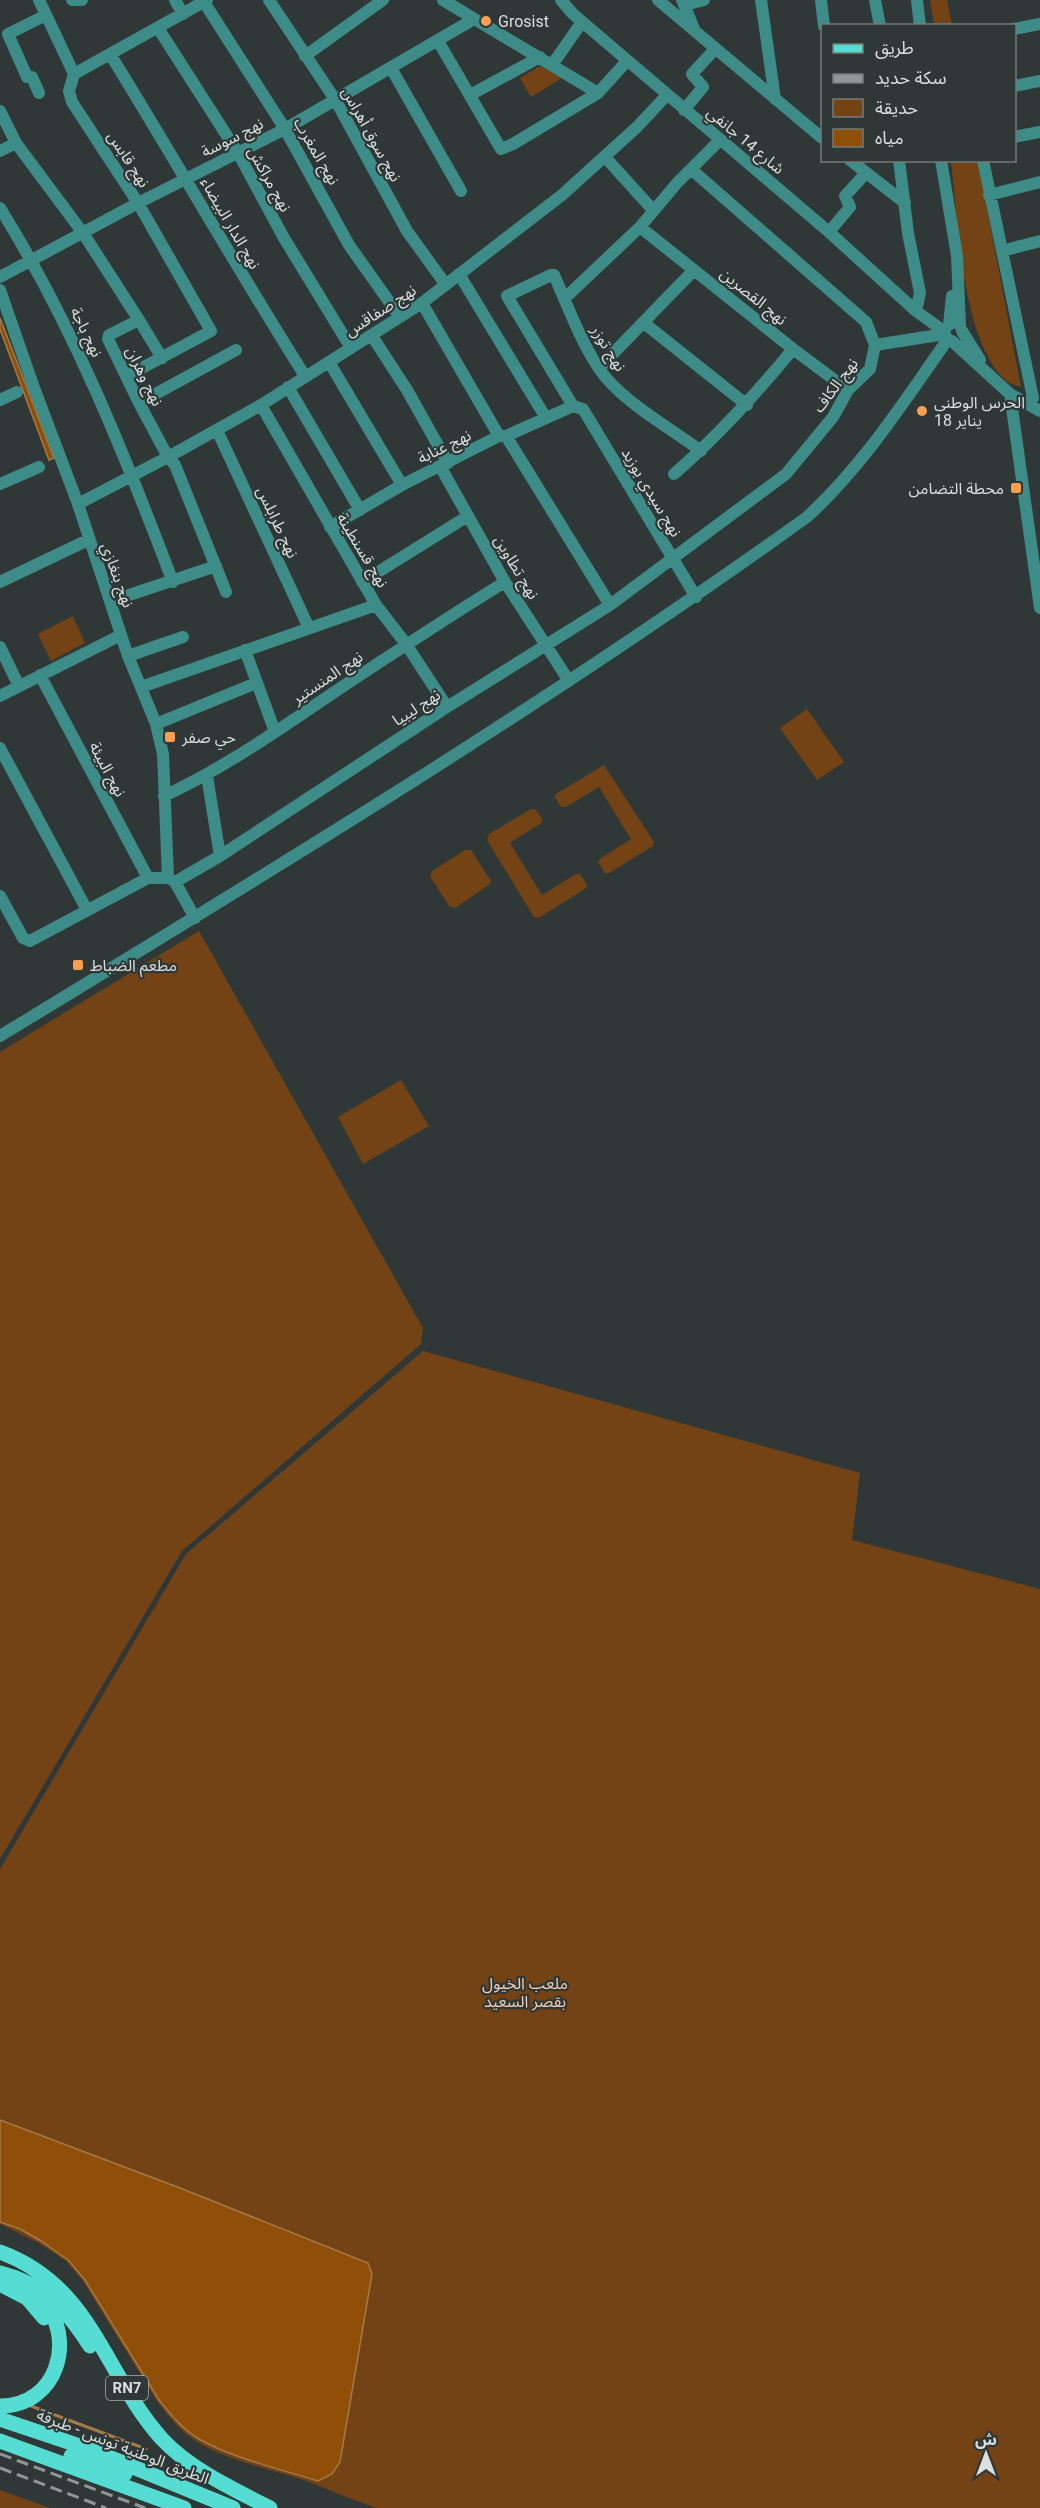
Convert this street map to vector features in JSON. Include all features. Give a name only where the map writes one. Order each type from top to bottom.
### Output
[{"type":"main road","name":"الطريق الوطنية تونس - طبرقة","points":[[0,2252],[33,2266],[66,2294],[84,2316],[142,2412],[173,2451],[228,2487],[270,2508]]},
{"type":"main road","points":[[0,2273],[44,2291],[64,2310],[74,2321],[127,2402],[149,2429],[173,2451]]},
{"type":"main road","points":[[0,2406],[20,2402],[36,2395],[47,2384],[59,2360],[62,2342],[55,2316],[40,2296],[16,2278]]},
{"type":"main road","points":[[0,2284],[17,2291],[37,2307],[50,2329],[51,2343],[49,2358],[37,2381],[26,2390],[11,2396],[0,2396]]},
{"type":"main road","name":"الطريق الوطنية تونس - طبرقة","points":[[0,2419],[89,2449],[233,2508]]},
{"type":"main road","points":[[0,2432],[148,2483],[177,2486]]},
{"type":"main road","points":[[0,2441],[184,2508]]},
{"type":"street","name":"نهج قابس","points":[[39,0],[74,74],[69,91],[72,102],[138,203],[211,332],[162,358]]},
{"type":"street","points":[[72,0],[82,0]]},
{"type":"street","points":[[175,0],[183,14]]},
{"type":"street","points":[[305,56],[383,0]]},
{"type":"street","name":"شارع 14 جانفي","points":[[561,0],[582,22],[915,307],[951,332],[987,372],[1015,398],[1040,411]]},
{"type":"street","points":[[658,0],[821,137]]},
{"type":"street","points":[[696,32],[683,3],[704,0]]},
{"type":"street","points":[[761,0],[775,99]]},
{"type":"street","points":[[820,0],[824,24]]},
{"type":"street","points":[[876,0],[880,24]]},
{"type":"street","points":[[917,0],[920,24]]},
{"type":"street","points":[[74,74],[205,1]]},
{"type":"street","name":"نهج المغرب","points":[[205,1],[285,129],[349,245],[400,317]]},
{"type":"street","points":[[446,1],[598,93]]},
{"type":"street","name":"نهج سوق أهراس","points":[[275,2],[305,56],[336,101],[407,231],[446,285]]},
{"type":"street","points":[[39,93],[32,77],[27,77],[8,34],[46,15]]},
{"type":"street","name":"نهج سوسة","points":[[0,278],[138,203],[285,129],[474,19]]},
{"type":"street","points":[[552,65],[582,22]]},
{"type":"street","points":[[1016,29],[1040,24]]},
{"type":"street","name":"نهج مراكش","points":[[158,28],[238,153],[284,238],[351,348]]},
{"type":"street","points":[[438,41],[499,147],[513,144],[598,93],[627,61]]},
{"type":"street","points":[[684,110],[703,87],[692,74],[716,49]]},
{"type":"street","name":"نهج الدار البيضاء","points":[[110,54],[187,178],[256,299],[305,376]]},
{"type":"street","points":[[470,95],[540,57]]},
{"type":"street","points":[[390,68],[461,191]]},
{"type":"street","points":[[1016,86],[1040,81]]},
{"type":"street","name":"نهج صفاقس","points":[[78,504],[133,477],[261,405],[422,303],[562,195],[605,157],[667,95]]},
{"type":"street","name":"نهج وهران","points":[[0,111],[16,143],[83,233],[140,320],[108,336],[139,403],[168,457],[175,465],[226,592]]},
{"type":"street","points":[[1016,136],[1040,132]]},
{"type":"street","points":[[564,299],[640,227],[653,210],[720,140]]},
{"type":"street","points":[[0,151],[16,143]]},
{"type":"street","points":[[605,157],[653,210]]},
{"type":"street","points":[[852,162],[905,203]]},
{"type":"street","points":[[898,162],[920,294],[915,307]]},
{"type":"street","points":[[0,1035],[195,918],[435,769],[696,597],[807,517],[822,503],[882,432],[951,332],[957,256],[941,162]]},
{"type":"street","points":[[983,162],[1036,397],[1015,398],[1040,608]]},
{"type":"street","points":[[692,170],[855,310],[870,327],[875,345],[951,332]]},
{"type":"street","points":[[829,232],[850,207],[845,196],[865,174]]},
{"type":"street","points":[[989,195],[1040,182]]},
{"type":"street","name":"نهج باجة","points":[[0,208],[33,261],[84,364],[133,477],[173,582]]},
{"type":"street","name":"نهج القصرين","points":[[640,227],[848,390]]},
{"type":"street","points":[[1002,251],[1040,241]]},
{"type":"street","points":[[599,368],[694,270]]},
{"type":"street","points":[[459,274],[546,418]]},
{"type":"street","name":"نهج توزر","points":[[507,296],[553,274],[582,340],[613,386],[701,451]]},
{"type":"street","name":"نهج بنغازي","points":[[0,290],[78,504],[128,656],[156,724],[163,754],[164,796],[172,880],[195,918]]},
{"type":"street","name":"نهج سيدي بوزيد","points":[[507,296],[575,406],[583,410],[619,467],[696,597]]},
{"type":"street","points":[[422,303],[610,605]]},
{"type":"street","points":[[127,376],[162,358],[140,320]]},
{"type":"street","points":[[644,323],[747,405]]},
{"type":"street","name":"نهج تطاوين","points":[[372,336],[406,390],[468,516],[505,582],[569,681]]},
{"type":"street","name":"نهج الكاف","points":[[672,558],[786,474],[833,417],[848,390],[870,369],[875,345]]},
{"type":"street","points":[[674,474],[701,451],[747,405],[793,349]]},
{"type":"street","points":[[139,403],[236,350]]},
{"type":"street","points":[[329,362],[402,484]]},
{"type":"street","points":[[288,387],[360,510]]},
{"type":"street","points":[[0,400],[17,392]]},
{"type":"street","name":"نهج قسنطينة","points":[[261,405],[376,605],[406,644],[447,707]]},
{"type":"street","name":"نهج عنابة","points":[[330,527],[402,484],[503,436],[575,406]]},
{"type":"street","name":"نهج طرابلس","points":[[217,430],[309,628]]},
{"type":"street","points":[[0,484],[39,467]]},
{"type":"street","points":[[362,582],[468,516]]},
{"type":"street","points":[[0,582],[88,540]]},
{"type":"street","name":"نهج ليبيا","points":[[172,880],[220,856],[447,707],[610,605],[672,558]]},
{"type":"street","points":[[111,601],[216,566]]},
{"type":"street","name":"نهج المنستير","points":[[164,796],[207,776],[406,644],[505,582]]},
{"type":"street","points":[[141,687],[376,605]]},
{"type":"street","points":[[0,696],[121,635]]},
{"type":"street","points":[[128,656],[183,637]]},
{"type":"street","points":[[0,647],[19,686]]},
{"type":"street","points":[[245,650],[275,732]]},
{"type":"street","name":"نهج البيئة","points":[[40,675],[148,878]]},
{"type":"street","points":[[156,724],[256,683]]},
{"type":"street","points":[[0,748],[87,910]]},
{"type":"street","points":[[207,776],[220,856]]},
{"type":"street","points":[[0,896],[26,941],[30,941],[148,878],[172,880]]},
{"type":"green space","points":[[930,0],[947,0],[952,24],[934,24]]},
{"type":"green space","points":[[540,66],[562,78],[531,97],[520,78]]},
{"type":"green space","points":[[951,162],[978,162],[1021,387],[1005,380],[990,361],[979,336],[970,308],[960,245]]},
{"type":"green space","points":[[73,616],[85,643],[51,661],[38,634]]},
{"type":"green space","points":[[807,709],[844,762],[817,780],[780,728]]},
{"type":"green space","points":[[604,765],[654,842],[653,846],[609,873],[605,873],[598,862],[631,839],[599,787],[566,807],[561,807],[555,797],[556,794]]},
{"type":"green space","points":[[531,809],[535,809],[543,820],[510,843],[542,895],[576,874],[580,874],[587,885],[586,888],[539,918],[534,917],[487,840],[489,834]]},
{"type":"green space","points":[[465,850],[471,850],[491,881],[489,885],[455,908],[449,906],[430,876],[432,871]]},
{"type":"green space","points":[[199,931],[423,1328],[421,1344],[182,1551],[0,1859],[0,1052]]},
{"type":"green space","points":[[401,1080],[429,1126],[363,1164],[338,1117]]},
{"type":"green space","name":"ملعب الخيول بقصر السعيد","points":[[423,1351],[860,1473],[852,1540],[1040,1589],[1040,2508],[377,2508],[304,2480],[234,2459],[190,2437],[157,2401],[83,2281],[66,2261],[39,2243],[0,2224],[0,1869],[186,1554]]},
{"type":"green space","points":[[0,2490],[50,2508],[0,2508]]},
{"type":"water","points":[[0,318],[54,458],[49,460],[0,329]]},
{"type":"water","points":[[0,2120],[180,2188],[368,2263],[372,2274],[340,2462],[332,2474],[318,2481],[241,2457],[211,2446],[177,2421],[159,2400],[85,2280],[68,2260],[20,2229],[0,2222]]},
{"type":"waterway","points":[[31,2406],[146,2449]]},
{"type":"railway","points":[[0,2454],[145,2508]]},
{"type":"railway","points":[[0,2468],[106,2508]]},
{"type":"place","name":"Grosist","points":[[486,21]]},
{"type":"place","name":"الحرس الوطني 18 يناير","points":[[922,411]]},
{"type":"place","name":"محطة التضامن","points":[[1016,488]]},
{"type":"place","name":"حي صفر","points":[[170,737]]},
{"type":"place","name":"مطعم الضباط","points":[[78,965]]}]
